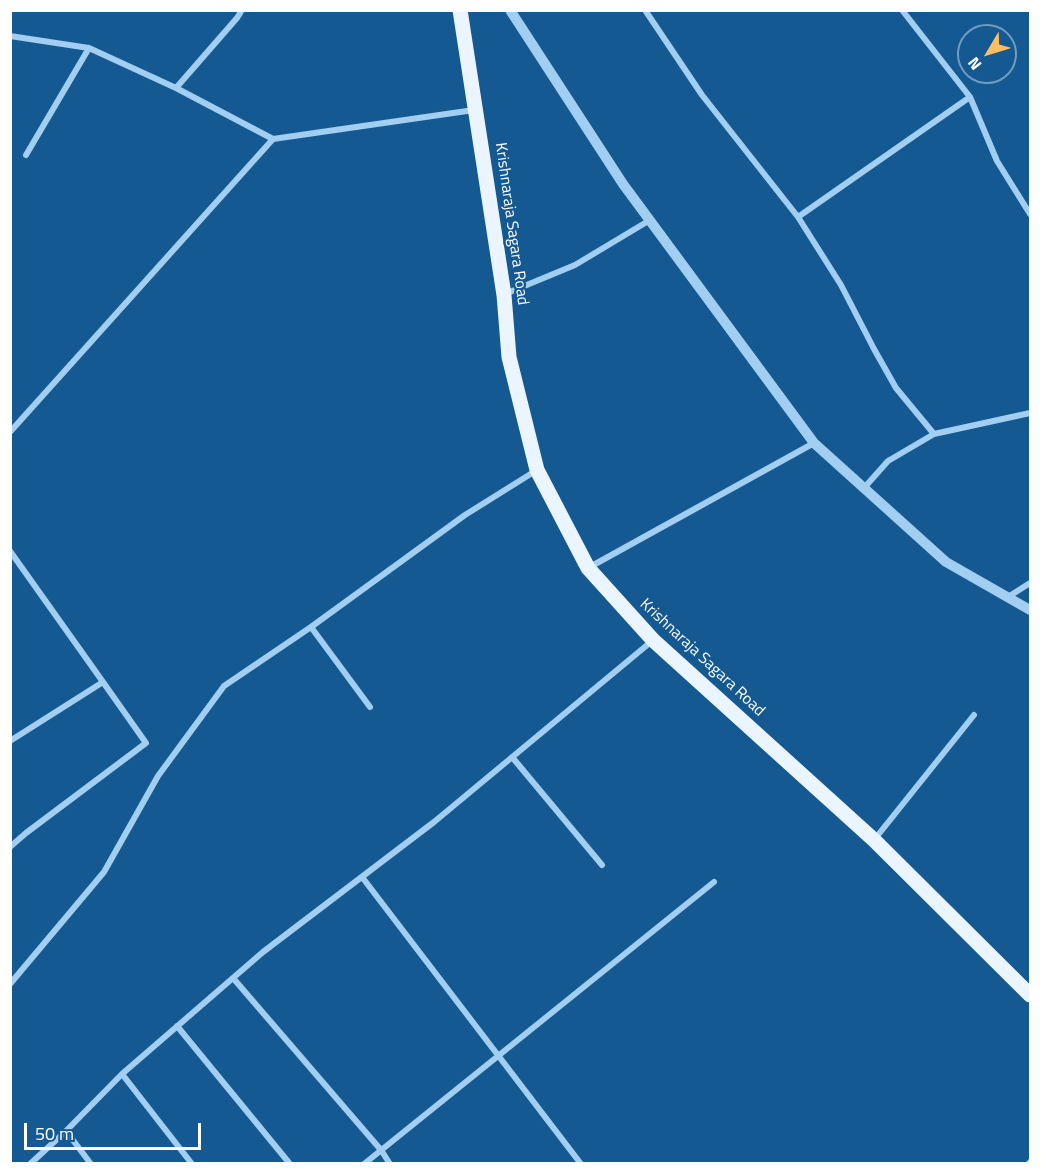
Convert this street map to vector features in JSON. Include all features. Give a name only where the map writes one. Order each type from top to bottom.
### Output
[{"type":"main road","name":"Krishnaraja Sagara Road","points":[[460,10],[504,295],[509,357],[537,470],[588,568],[653,640],[874,840],[1030,995]]},
{"type":"street","points":[[176,88],[242,10]]},
{"type":"street","points":[[510,10],[622,184],[814,443],[946,562],[1030,610]]},
{"type":"street","points":[[645,10],[702,95],[798,217],[841,285],[896,388],[934,434]]},
{"type":"street","points":[[902,10],[970,97],[997,161],[1030,214]]},
{"type":"street","points":[[10,36],[89,48],[176,88],[273,139],[476,110]]},
{"type":"street","points":[[26,155],[89,48]]},
{"type":"street","points":[[798,217],[970,97]]},
{"type":"street","points":[[10,432],[273,139]]},
{"type":"street","points":[[504,295],[575,265],[650,220]]},
{"type":"street","points":[[863,489],[888,462],[934,434],[1030,413]]},
{"type":"street","points":[[588,568],[814,443]]},
{"type":"street","points":[[10,984],[104,872],[159,776],[224,686],[465,515],[537,470]]},
{"type":"street","points":[[10,552],[146,743],[10,847]]},
{"type":"street","points":[[1008,597],[1030,583]]},
{"type":"street","points":[[310,627],[370,707]]},
{"type":"street","points":[[30,1164],[122,1074],[262,952],[434,822],[653,640]]},
{"type":"street","points":[[10,741],[103,682]]},
{"type":"street","points":[[874,840],[975,715]]},
{"type":"street","points":[[512,757],[602,865]]},
{"type":"street","points":[[362,877],[581,1164]]},
{"type":"street","points":[[364,1164],[714,882]]},
{"type":"street","points":[[233,978],[381,1150],[390,1164]]},
{"type":"street","points":[[177,1026],[290,1164]]},
{"type":"street","points":[[122,1074],[192,1164]]},
{"type":"street","points":[[66,1131],[91,1164]]}]
